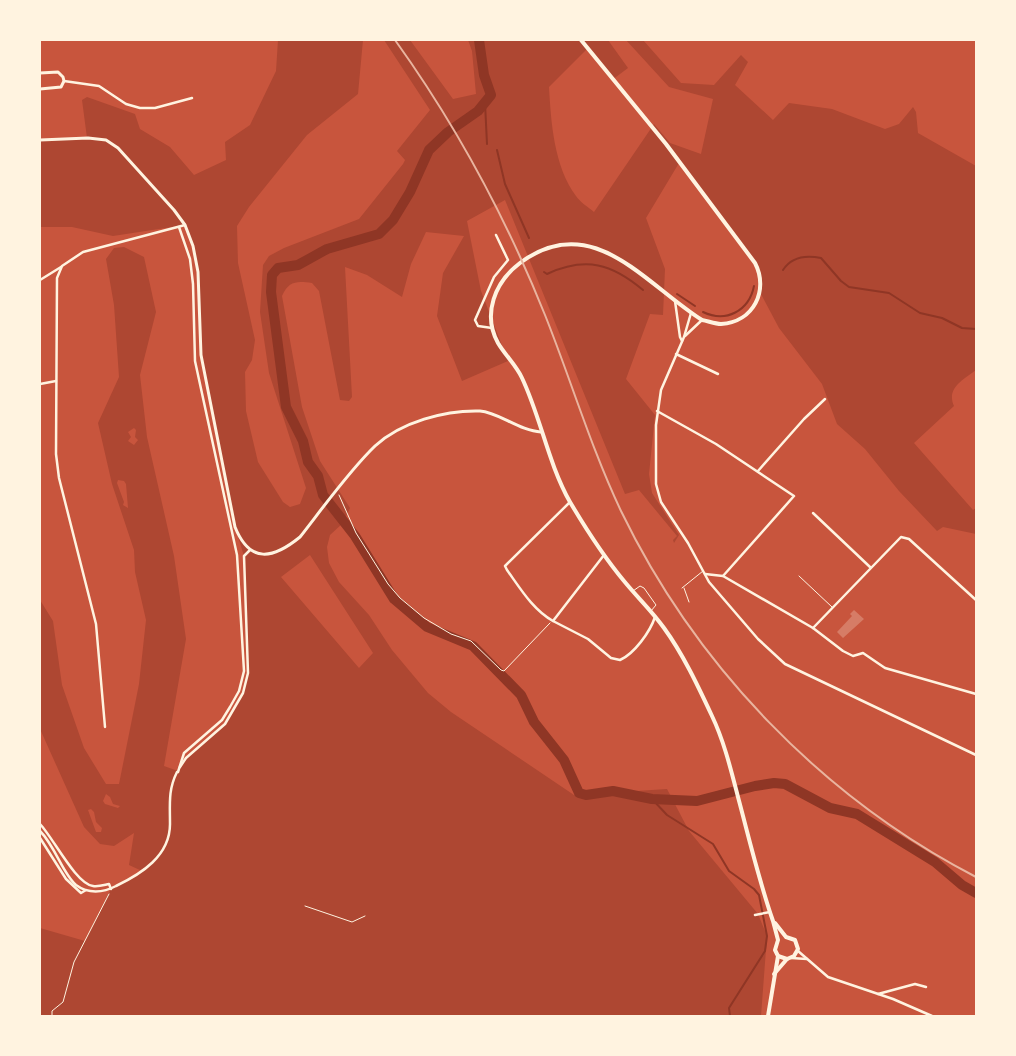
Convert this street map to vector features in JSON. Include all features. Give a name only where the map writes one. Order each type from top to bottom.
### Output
[{"type":"main road","points":[[581,40],[666,144],[759,271],[761,294],[754,307],[733,321],[720,324],[702,320],[609,252],[576,245],[554,247],[526,258],[508,273],[501,282],[492,304],[492,328],[499,344],[522,377],[551,462],[570,502],[632,591],[667,632],[714,719],[735,783],[768,912],[786,936],[795,940],[797,950],[774,974]]},
{"type":"main road","points":[[768,1016],[778,956],[775,950],[778,940],[773,921]]},
{"type":"main road","points":[[778,940],[786,936]]},
{"type":"main road","points":[[778,956],[789,959]]},
{"type":"street","points":[[40,74],[58,72],[63,76],[64,81],[61,87],[40,89]]},
{"type":"street","points":[[64,81],[99,86],[126,104],[140,108],[155,108],[192,98]]},
{"type":"street","points":[[40,140],[88,138],[106,140],[118,148],[154,186],[185,225],[193,246],[198,272],[202,355],[235,527],[241,542],[250,550],[259,555],[272,554],[286,549],[300,538],[322,508],[375,446],[406,425],[441,415],[482,411],[532,432],[541,432]]},
{"type":"street","points":[[40,280],[83,252],[185,225]]},
{"type":"street","points":[[178,772],[184,753],[222,720],[239,690],[244,671],[237,555],[195,361],[193,284],[187,246],[179,227]]},
{"type":"street","points":[[492,328],[478,326],[475,320],[494,277],[508,260],[496,235]]},
{"type":"street","points":[[62,266],[57,278],[56,454],[59,478],[96,624],[105,727]]},
{"type":"street","points":[[674,301],[682,341]]},
{"type":"street","points":[[684,338],[692,313]]},
{"type":"street","points":[[702,320],[682,341],[661,390],[657,411],[657,493],[709,582],[758,639],[785,664],[976,755]]},
{"type":"street","points":[[676,354],[718,374]]},
{"type":"street","points":[[40,384],[56,381]]},
{"type":"street","points":[[758,471],[804,419],[825,399]]},
{"type":"street","points":[[657,411],[716,444],[794,496],[724,576]]},
{"type":"street","points":[[570,502],[505,566],[529,600],[544,616],[588,639],[611,658],[620,660],[629,655],[648,632],[655,617]]},
{"type":"street","points":[[813,513],[870,567]]},
{"type":"street","points":[[813,628],[898,539],[907,537],[976,600]]},
{"type":"street","points":[[40,831],[57,853],[70,878],[86,890],[98,892],[111,889],[143,870],[158,858],[166,844],[170,826],[170,785],[186,758],[225,724],[243,693],[248,673],[244,556],[250,550]]},
{"type":"street","points":[[552,620],[605,554]]},
{"type":"street","points":[[704,573],[724,576],[813,628],[843,651],[853,656],[863,653],[885,668],[976,694]]},
{"type":"street","points":[[40,824],[50,835],[75,876],[92,886],[109,884],[111,889]]},
{"type":"street","points":[[40,838],[66,879],[81,893],[86,890]]},
{"type":"street","points":[[755,915],[768,912]]},
{"type":"street","points":[[797,950],[828,977],[932,1016]]},
{"type":"street","points":[[789,959],[809,959]]},
{"type":"street","points":[[876,994],[914,984],[926,987]]},
{"type":"lane","points":[[689,602],[683,588],[704,573]]},
{"type":"lane","points":[[798,576],[832,607]]},
{"type":"lane","points":[[632,591],[640,586],[644,588],[656,605],[650,612]]},
{"type":"path","points":[[336,492],[346,506],[356,533],[388,584],[400,598],[424,618],[450,634],[471,641],[501,670],[504,671],[513,664],[552,620]]},
{"type":"path","points":[[52,1016],[52,1011],[63,1002],[74,962],[111,889]]},
{"type":"path","points":[[305,906],[352,922],[365,916]]},
{"type":"shaded area","points":[[278,40],[363,40],[358,94],[307,135],[249,207],[237,226],[238,263],[255,340],[252,360],[245,372],[246,411],[258,462],[283,502],[290,507],[300,504],[306,488],[269,373],[260,312],[263,265],[269,256],[284,248],[359,219],[403,164],[405,160],[397,151],[430,110],[384,40],[410,40],[453,99],[476,94],[472,51],[468,40],[608,40],[628,68],[612,80],[587,49],[549,87],[551,115],[558,158],[569,184],[578,198],[594,212],[654,124],[670,143],[701,154],[713,99],[669,87],[626,40],[643,40],[681,83],[714,85],[741,55],[748,62],[735,85],[773,120],[789,103],[832,109],[885,129],[899,124],[913,107],[916,112],[918,133],[976,166],[976,370],[954,389],[952,400],[954,406],[914,443],[973,510],[976,508],[976,534],[943,527],[937,531],[899,491],[865,449],[837,424],[822,384],[779,328],[761,294],[759,271],[679,163],[646,218],[665,269],[663,315],[650,314],[626,379],[655,415],[649,474],[652,493],[679,535],[674,543],[673,540],[677,536],[639,490],[625,494],[505,200],[467,221],[481,291],[508,361],[462,381],[437,316],[443,273],[464,236],[426,232],[411,264],[402,297],[367,275],[345,267],[352,397],[349,401],[340,400],[319,291],[312,283],[297,282],[287,287],[282,296],[302,407],[320,461],[350,508],[343,523],[330,535],[327,547],[329,563],[339,582],[369,615],[392,650],[428,693],[451,712],[574,795],[667,789],[689,831],[758,914],[767,936],[761,1016],[40,1016],[40,928],[85,941],[111,889],[142,871],[129,865],[134,833],[114,846],[100,844],[84,827],[40,729],[40,600],[53,621],[62,685],[84,748],[106,784],[119,784],[139,684],[146,620],[135,572],[134,550],[112,484],[98,423],[119,377],[114,305],[106,259],[114,248],[124,247],[144,257],[156,312],[140,375],[147,437],[174,556],[186,639],[164,766],[178,771],[186,758],[225,724],[243,693],[248,673],[244,556],[235,527],[201,355],[198,272],[193,246],[185,225],[113,236],[72,227],[40,227],[40,140],[87,138],[82,100],[87,97],[135,114],[140,129],[170,147],[194,175],[226,160],[225,142],[250,125],[276,71]],"holes":[[[134,428],[136,430],[135,437],[138,440],[134,445],[128,441],[131,437],[128,432]],[[118,480],[124,481],[126,484],[128,508],[123,505],[124,502],[117,483]],[[310,555],[373,653],[359,668],[281,577]],[[106,794],[110,797],[113,804],[120,806],[118,808],[105,804],[103,801]],[[91,809],[94,812],[96,822],[102,828],[101,832],[96,832],[88,810]]]},
{"type":"building","points":[[854,610],[864,619],[843,638],[837,632],[852,616],[850,614]]},
{"type":"waterway","points":[[479,40],[484,75],[491,95],[478,111],[448,132],[429,150],[410,192],[393,220],[379,234],[327,249],[298,265],[278,268],[272,275],[271,292],[286,407],[303,441],[308,462],[318,476],[323,495],[355,536],[394,599],[427,627],[473,646],[521,695],[534,722],[564,760],[579,793],[586,795],[613,791],[652,799],[697,801],[755,786],[774,783],[785,784],[830,808],[857,814],[935,862],[962,885],[976,893]]},
{"type":"waterway","points":[[485,103],[487,144]]},
{"type":"waterway","points":[[497,150],[505,184],[529,238]]},
{"type":"waterway","points":[[783,270],[795,259],[821,258],[841,281],[849,287],[889,293],[920,313],[942,318],[962,328],[976,329]]},
{"type":"waterway","points":[[544,272],[547,274],[574,265],[598,266],[620,274],[643,290]]},
{"type":"waterway","points":[[703,312],[720,316],[735,312],[747,302],[754,286]]},
{"type":"waterway","points":[[677,294],[695,306]]},
{"type":"waterway","points":[[652,799],[667,815],[713,844],[729,871],[754,889],[759,895],[767,936],[765,951],[729,1008],[730,1016]]},
{"type":"railway","points":[[395,40],[439,105],[459,139],[514,243],[545,315],[610,487],[651,568],[686,622],[726,674],[769,722],[816,767],[866,808],[920,845],[976,877]]}]
